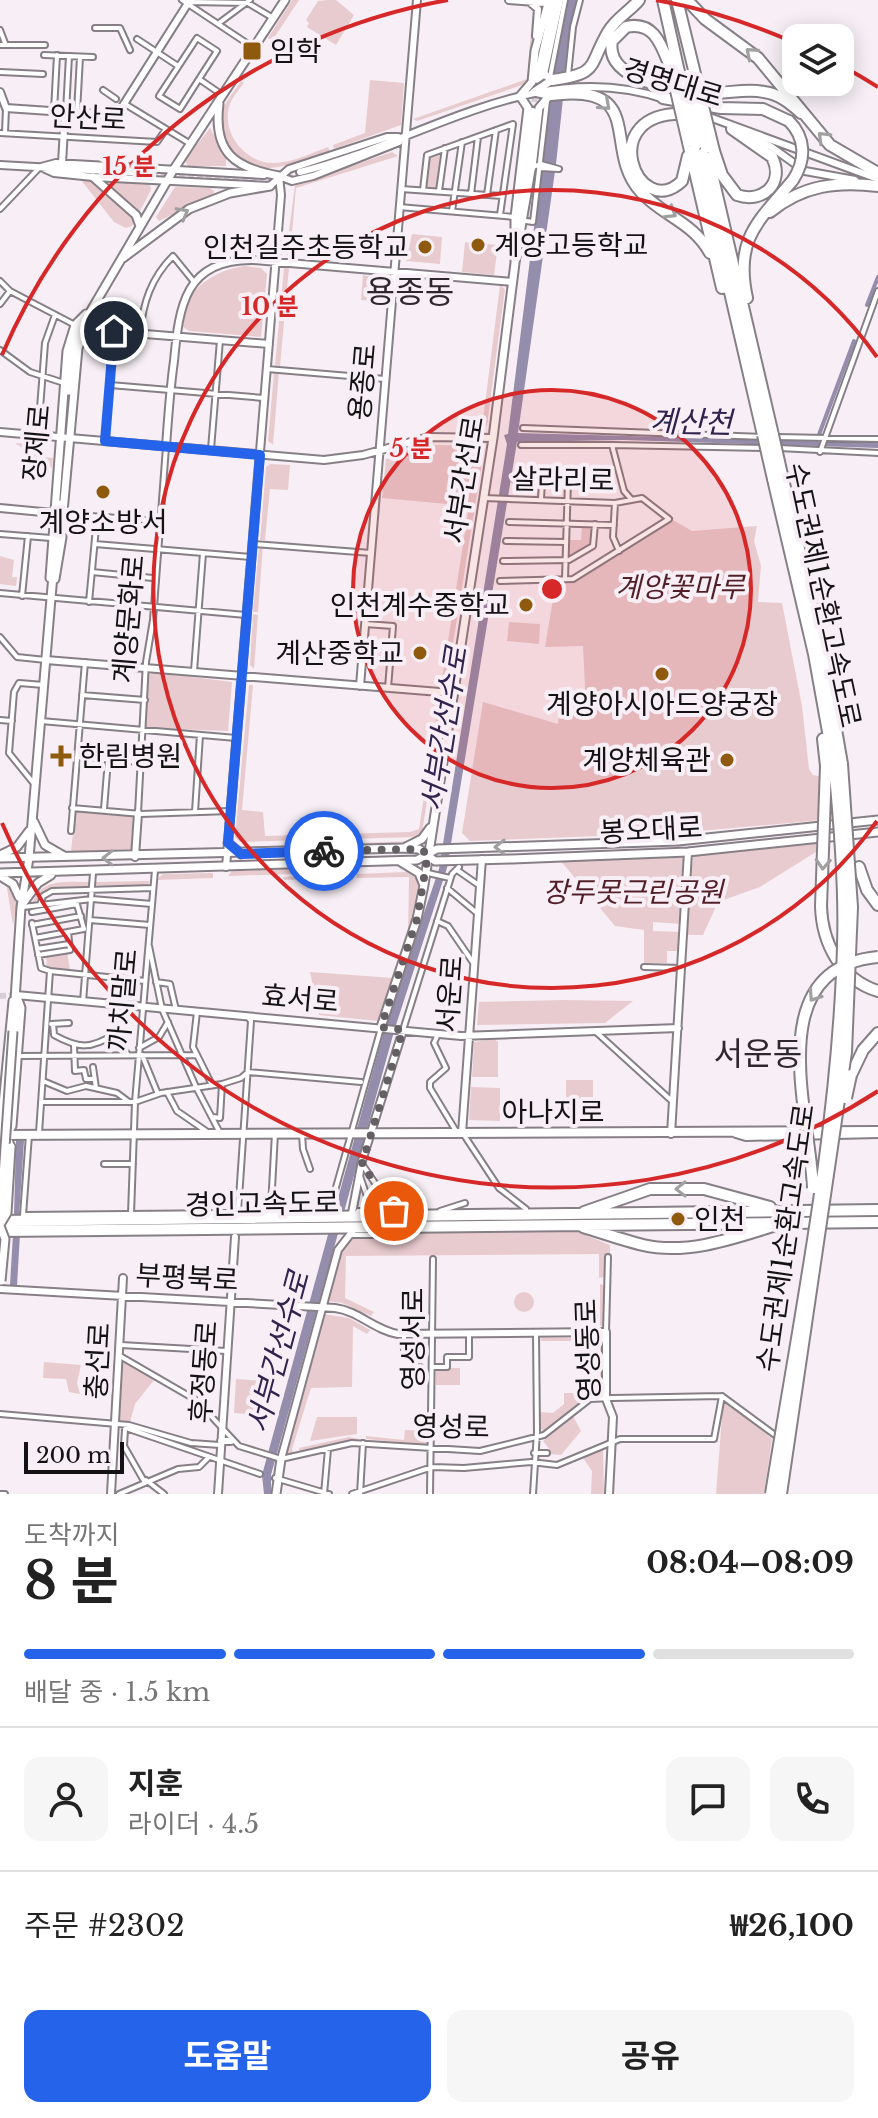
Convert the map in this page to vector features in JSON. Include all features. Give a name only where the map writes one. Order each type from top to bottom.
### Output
[{"type":"highway","points":[[566,83],[592,67],[609,30],[639,0]]},
{"type":"highway","points":[[656,0],[684,73],[701,146],[717,267],[745,377],[755,402]]},
{"type":"highway","name":"수도권제1순환고속도로","points":[[663,0],[751,343],[768,435],[833,704],[842,856],[843,948],[837,1047],[776,1494]]},
{"type":"highway","name":"수도권제1순환고속도로","points":[[674,0],[684,73]]},
{"type":"highway","points":[[687,0],[705,19],[758,58],[830,145],[878,176]]},
{"type":"highway","points":[[684,73],[647,28],[626,27],[612,41],[610,54],[616,66],[634,77],[701,92],[769,92],[801,113]]},
{"type":"highway","points":[[546,83],[566,83],[591,94],[612,110],[637,187],[697,233],[717,267]]},
{"type":"highway","points":[[663,98],[721,108],[763,109],[789,121],[799,134],[803,150],[793,180],[761,214],[749,239],[744,269],[751,343]]},
{"type":"highway","points":[[701,146],[678,185],[658,191],[640,181],[633,167],[632,151],[645,121],[665,114],[710,117]]},
{"type":"highway","points":[[701,146],[737,195],[756,197],[772,188],[776,170],[772,157],[732,129]]},
{"type":"highway","name":"수도권제1순환고속도로","points":[[701,146],[755,402],[768,435]]},
{"type":"highway","points":[[749,239],[768,213],[802,192],[840,183],[878,186]]},
{"type":"highway","name":"수도권제1순환고속도로","points":[[776,1494],[826,1201],[846,1052],[852,955],[850,855],[837,765],[778,479]]},
{"type":"highway","points":[[837,765],[859,867],[867,890],[877,900]]},
{"type":"highway","points":[[837,765],[821,906],[824,931],[831,950],[848,974],[878,991]]},
{"type":"highway","points":[[815,1217],[813,1170],[798,1057],[801,1025],[814,994],[827,979],[855,962],[878,957]]},
{"type":"highway","points":[[826,1201],[851,1075],[863,1050],[878,1033]]},
{"type":"highway","name":"경인고속도로","points":[[573,1220],[650,1189],[704,1189],[784,1217],[878,1222]]},
{"type":"highway","name":"경인고속도로","points":[[8,1223],[328,1219],[350,1223],[784,1217],[878,1210]]},
{"type":"highway","name":"경인고속도로","points":[[573,1220],[647,1246],[709,1246],[784,1217]]},
{"type":"main road","name":"장제로","points":[[65,388],[73,348],[91,310],[174,169],[285,0]]},
{"type":"main road","points":[[515,263],[515,217],[534,109],[546,83],[535,51],[555,1]]},
{"type":"main road","points":[[539,167],[534,109],[520,96],[532,82],[546,83]]},
{"type":"main road","points":[[534,92],[546,83]]},
{"type":"main road","points":[[534,92],[546,83]]},
{"type":"main road","points":[[221,98],[217,123],[230,157],[250,170],[279,176]]},
{"type":"main road","points":[[93,177],[136,215],[140,228]]},
{"type":"main road","points":[[121,259],[189,209],[230,193],[270,186]]},
{"type":"main road","name":"서부간선로","points":[[382,1028],[417,919],[424,885],[493,438],[515,263]]},
{"type":"main road","name":"장제로","points":[[52,587],[48,570],[55,493],[74,400],[82,335],[91,310]]},
{"type":"main road","name":"장제로","points":[[52,587],[59,572],[65,494],[68,343],[75,325],[91,310]]},
{"type":"main road","points":[[65,388],[65,402],[74,400]]},
{"type":"main road","points":[[55,493],[60,489],[65,494]]},
{"type":"main road","name":"장제로","points":[[0,1288],[8,1223],[13,1031],[21,907],[33,817],[59,504]]},
{"type":"main road","points":[[0,856],[22,842],[33,817]]},
{"type":"main road","points":[[33,817],[45,845],[70,858]]},
{"type":"main road","name":"봉오대로","points":[[0,875],[417,860],[437,849],[678,841],[878,820]]},
{"type":"main road","points":[[403,848],[422,839],[433,823]]},
{"type":"main road","points":[[855,823],[851,829],[857,834]]},
{"type":"main road","name":"봉오대로","points":[[428,854],[435,861],[457,866],[482,859],[688,852],[878,832]]},
{"type":"main road","points":[[228,843],[245,854]]},
{"type":"main road","points":[[0,856],[135,857],[403,848],[419,849],[428,854]]},
{"type":"main road","points":[[245,854],[243,859],[247,867]]},
{"type":"main road","points":[[202,855],[207,861],[204,868]]},
{"type":"main road","points":[[398,861],[414,869],[424,885]]},
{"type":"main road","points":[[21,907],[38,883],[55,873]]},
{"type":"main road","points":[[0,875],[16,888],[21,907]]},
{"type":"main road","name":"장제로","points":[[0,1146],[3,1135],[12,1126],[21,1008],[16,995]]},
{"type":"main road","name":"장제로","points":[[8,1223],[11,1147],[1,1126],[3,1056],[10,1008],[16,995]]},
{"type":"main road","name":"아나지로","points":[[351,1132],[671,1134],[736,1133],[746,1129],[878,1132]]},
{"type":"main road","points":[[3,1135],[351,1132]]},
{"type":"main road","points":[[276,1494],[275,1479],[281,1459]]},
{"type":"street","name":"용종로","points":[[360,686],[417,0]]},
{"type":"street","points":[[509,0],[531,3],[555,1],[539,167],[515,263]]},
{"type":"street","points":[[566,83],[573,27],[580,0]]},
{"type":"street","points":[[188,1],[249,2],[273,18]]},
{"type":"street","points":[[188,1],[254,48]]},
{"type":"street","points":[[6,108],[117,115],[188,1]]},
{"type":"street","points":[[219,23],[249,2]]},
{"type":"street","points":[[531,3],[539,14],[535,51]]},
{"type":"street","points":[[95,28],[120,28],[130,50]]},
{"type":"street","points":[[0,30],[2,44],[45,45]]},
{"type":"street","points":[[197,38],[217,51],[199,79],[180,109],[159,96],[197,38]]},
{"type":"street","points":[[137,39],[178,66]]},
{"type":"street","points":[[44,55],[93,57]]},
{"type":"street","points":[[54,111],[57,55]]},
{"type":"street","points":[[62,163],[69,56]]},
{"type":"street","points":[[77,112],[80,57]]},
{"type":"street","points":[[0,72],[43,74]]},
{"type":"street","points":[[199,79],[221,98]]},
{"type":"street","name":"경명대로","points":[[566,83],[599,84],[663,98],[878,176]]},
{"type":"street","points":[[103,90],[116,99]]},
{"type":"street","points":[[0,92],[6,108],[2,133]]},
{"type":"street","points":[[279,176],[292,181],[301,172],[387,137],[405,137],[534,92]]},
{"type":"street","points":[[125,103],[191,145]]},
{"type":"street","name":"서부간선로","points":[[515,263],[534,109]]},
{"type":"street","points":[[710,117],[770,146],[814,174],[878,186]]},
{"type":"street","points":[[423,190],[427,155],[513,124],[500,215]]},
{"type":"street","name":"안산로","points":[[2,133],[157,142],[166,129]]},
{"type":"street","points":[[487,195],[496,130]]},
{"type":"street","points":[[41,167],[54,173],[93,177],[174,169],[279,176],[392,148],[405,137]]},
{"type":"street","points":[[471,194],[478,137]]},
{"type":"street","points":[[452,211],[462,142]]},
{"type":"street","points":[[439,191],[445,148]]},
{"type":"street","points":[[0,209],[41,167],[62,163],[143,173],[168,181],[270,186],[279,176]]},
{"type":"street","points":[[0,165],[143,173]]},
{"type":"street","points":[[539,167],[556,168]]},
{"type":"street","points":[[226,867],[276,262],[281,195],[279,176]]},
{"type":"street","points":[[401,189],[503,196]]},
{"type":"street","points":[[399,207],[515,217]]},
{"type":"street","points":[[140,333],[142,309],[151,285],[173,256],[194,282],[209,270],[229,262],[276,262],[513,282]]},
{"type":"street","points":[[0,281],[10,291],[75,325]]},
{"type":"street","name":"계양문화로","points":[[135,857],[142,731],[170,391],[181,304],[194,282]]},
{"type":"street","points":[[0,304],[10,291]]},
{"type":"street","points":[[820,451],[822,437],[878,291]]},
{"type":"street","points":[[38,435],[47,335],[55,315]]},
{"type":"street","points":[[89,322],[96,330]]},
{"type":"street","points":[[82,335],[96,330],[269,344]]},
{"type":"street","points":[[105,441],[114,331]]},
{"type":"street","points":[[211,450],[220,340]]},
{"type":"street","points":[[0,350],[65,388]]},
{"type":"street","points":[[267,369],[385,379]]},
{"type":"street","points":[[110,385],[264,398]]},
{"type":"street","points":[[523,428],[878,439]]},
{"type":"street","points":[[0,432],[324,460],[379,451],[437,436],[493,438]]},
{"type":"street","points":[[521,445],[878,453]]},
{"type":"street","points":[[612,445],[624,491],[631,500]]},
{"type":"street","points":[[515,480],[568,481],[565,579]]},
{"type":"street","points":[[541,500],[542,480]]},
{"type":"street","name":"살라리로","points":[[484,498],[615,503],[642,498],[669,519],[619,551]]},
{"type":"street","points":[[500,581],[573,579],[619,551],[614,541],[615,503]]},
{"type":"street","points":[[0,508],[53,513]]},
{"type":"street","points":[[63,514],[159,521]]},
{"type":"street","points":[[89,602],[97,516]]},
{"type":"street","points":[[509,522],[614,525]]},
{"type":"street","points":[[503,561],[566,561],[593,546],[595,524]]},
{"type":"street","points":[[0,534],[51,538]]},
{"type":"street","points":[[22,596],[28,536]]},
{"type":"street","points":[[506,541],[566,542]]},
{"type":"street","points":[[252,543],[371,553]]},
{"type":"street","points":[[95,544],[251,557]]},
{"type":"street","points":[[194,671],[203,553]]},
{"type":"street","points":[[92,572],[155,578]]},
{"type":"street","points":[[0,593],[246,615]]},
{"type":"street","points":[[365,624],[393,626],[388,688]]},
{"type":"street","points":[[0,637],[17,657],[452,693]]},
{"type":"street","points":[[71,831],[85,662]]},
{"type":"street","points":[[35,786],[9,753],[14,692],[19,683],[44,685]]},
{"type":"street","points":[[82,695],[145,700]]},
{"type":"street","points":[[0,720],[12,721]]},
{"type":"street","points":[[41,721],[236,738]]},
{"type":"street","points":[[195,812],[200,735]]},
{"type":"street","points":[[77,757],[140,762]]},
{"type":"street","points":[[104,810],[108,760]]},
{"type":"street","points":[[72,808],[138,813],[230,811]]},
{"type":"street","points":[[214,854],[228,843]]},
{"type":"street","points":[[671,1134],[688,852]]},
{"type":"street","name":"서운로","points":[[460,1133],[482,859]]},
{"type":"street","points":[[120,1356],[196,1400],[231,1441],[281,1459],[338,1250],[350,1223],[359,1173],[400,1030],[450,878],[457,866],[480,886]]},
{"type":"street","name":"까치말로","points":[[131,1214],[135,1134],[132,1102],[141,1055],[142,1007],[155,870]]},
{"type":"street","points":[[425,872],[450,878]]},
{"type":"street","points":[[83,1002],[93,873]]},
{"type":"street","points":[[40,905],[43,896],[52,891],[153,888]]},
{"type":"street","points":[[447,888],[478,914]]},
{"type":"street","points":[[32,912],[92,899],[152,904]]},
{"type":"street","points":[[21,907],[77,902]]},
{"type":"street","points":[[35,938],[84,929],[77,902]]},
{"type":"street","points":[[81,916],[32,924],[41,968],[145,981]]},
{"type":"street","points":[[90,920],[150,925]]},
{"type":"street","points":[[437,921],[448,926],[474,964]]},
{"type":"street","points":[[37,952],[69,944],[68,932]]},
{"type":"street","points":[[148,941],[162,1009],[220,1133]]},
{"type":"street","points":[[644,967],[681,968]]},
{"type":"street","points":[[39,1135],[51,1024],[50,971]]},
{"type":"street","points":[[156,982],[170,984],[176,1010]]},
{"type":"street","name":"효서로","points":[[16,995],[469,1036],[678,1028]]},
{"type":"street","points":[[197,1012],[193,1047],[212,1085]]},
{"type":"street","points":[[238,1213],[251,1021],[248,1017]]},
{"type":"street","points":[[139,1048],[159,1037],[168,1022]]},
{"type":"street","points":[[51,1024],[69,1023]]},
{"type":"street","points":[[51,1024],[54,1035],[74,1045],[91,1047],[115,1034],[128,1055]]},
{"type":"street","points":[[8,1223],[131,1214],[238,1213],[328,1219],[363,1082],[382,1028]]},
{"type":"street","points":[[595,1031],[673,1102]]},
{"type":"street","points":[[438,1034],[434,1043],[446,1068],[430,1082],[430,1088],[499,1188],[526,1209]]},
{"type":"street","points":[[74,1045],[75,1071],[93,1069],[96,1088]]},
{"type":"street","points":[[141,1055],[159,1094]]},
{"type":"street","points":[[17,1056],[197,1055]]},
{"type":"street","points":[[85,1072],[86,1079],[94,1079]]},
{"type":"street","points":[[42,1102],[132,1102],[167,1092],[222,1084],[241,1078],[248,1072],[363,1082]]},
{"type":"street","points":[[43,1081],[74,1091],[86,1086],[96,1088],[117,1093],[132,1102]]},
{"type":"street","points":[[212,1117],[220,1118],[222,1084]]},
{"type":"street","points":[[73,1102],[74,1091]]},
{"type":"street","points":[[167,1092],[177,1111],[208,1133]]},
{"type":"street","points":[[271,1207],[275,1132]]},
{"type":"street","points":[[302,1132],[303,1149],[310,1169]]},
{"type":"street","points":[[3,1135],[4,1214],[8,1223]]},
{"type":"street","points":[[0,1182],[3,1135]]},
{"type":"street","points":[[8,1223],[29,1135]]},
{"type":"street","points":[[104,1164],[134,1164]]},
{"type":"street","points":[[362,1164],[394,1211]]},
{"type":"street","points":[[359,1173],[372,1211]]},
{"type":"street","points":[[350,1223],[372,1211],[443,1211],[465,1203]]},
{"type":"street","points":[[350,1223],[383,1235]]},
{"type":"street","name":"후정동로","points":[[218,1494],[235,1237]]},
{"type":"street","name":"영성동로","points":[[608,1257],[606,1399],[613,1417],[609,1494]]},
{"type":"street","name":"영성서로","points":[[430,1494],[433,1449],[433,1259]]},
{"type":"street","name":"충선로","points":[[111,1494],[123,1278]]},
{"type":"street","name":"부평북로","points":[[0,1288],[345,1309],[384,1331],[404,1334],[606,1332]]},
{"type":"street","points":[[533,1494],[536,1333]]},
{"type":"street","points":[[404,1334],[404,1357],[416,1357],[416,1367],[420,1367]]},
{"type":"street","points":[[433,1367],[447,1367],[447,1357],[469,1357],[469,1334]]},
{"type":"street","points":[[121,1345],[226,1351]]},
{"type":"street","points":[[776,1494],[797,1352]]},
{"type":"street","points":[[722,1396],[784,1442]]},
{"type":"street","name":"영성동로","points":[[611,1442],[712,1439],[717,1436],[722,1396]]},
{"type":"street","name":"영성로","points":[[281,1459],[363,1443],[480,1451],[544,1435],[590,1399],[722,1396]]},
{"type":"street","points":[[0,1414],[116,1426],[191,1443],[231,1441]]},
{"type":"street","points":[[213,1418],[223,1416]]},
{"type":"street","points":[[128,1428],[220,1462]]},
{"type":"street","points":[[128,1428],[124,1446],[145,1481],[164,1494]]},
{"type":"street","points":[[352,1494],[432,1467],[563,1464],[611,1442]]},
{"type":"street","points":[[360,1492],[363,1443]]},
{"type":"street","points":[[275,1479],[326,1494],[328,1449]]},
{"type":"street","points":[[534,1453],[547,1453]]},
{"type":"street","points":[[119,1494],[178,1469],[199,1467],[209,1457]]},
{"type":"street","name":"후정동로","points":[[220,1462],[260,1474]]},
{"type":"green space","points":[[292,0],[299,0],[272,41],[268,38]]},
{"type":"green space","points":[[336,0],[354,15],[336,45],[307,27],[309,23],[306,20],[318,1]]},
{"type":"green space","points":[[533,8],[537,14],[528,83],[417,121],[413,119],[527,79]]},
{"type":"green space","points":[[370,80],[404,83],[401,125],[334,149],[333,145],[365,133]]},
{"type":"green space","points":[[241,81],[244,83],[231,101],[228,115],[232,135],[244,152],[263,162],[280,163],[328,147],[330,151],[269,168],[240,159],[226,143],[221,123],[225,105]]},
{"type":"green space","points":[[210,128],[226,157],[226,166],[188,166],[185,160]]},
{"type":"green space","points":[[392,152],[398,156],[296,188],[290,257],[286,254],[295,185]]},
{"type":"green space","points":[[440,152],[437,187],[427,188],[429,156]]},
{"type":"green space","points":[[81,180],[150,184],[151,190],[132,226],[126,228],[114,222]]},
{"type":"green space","points":[[175,187],[210,188],[214,191],[213,195],[159,221],[156,217]]},
{"type":"green space","points":[[412,234],[442,237],[440,264],[406,261]]},
{"type":"green space","points":[[465,242],[498,245],[494,275],[462,272]]},
{"type":"green space","points":[[244,266],[261,268],[267,274],[261,337],[189,331],[183,327],[186,304],[200,285],[221,272]]},
{"type":"green space","points":[[284,268],[289,268],[280,366],[275,365]]},
{"type":"green space","points":[[363,275],[387,280],[386,302],[361,300]]},
{"type":"green space","points":[[500,285],[505,289],[487,425],[482,428]]},
{"type":"green space","points":[[274,372],[279,372],[273,445],[268,441]]},
{"type":"green space","points":[[15,443],[36,445],[36,456],[53,458],[52,468]]},
{"type":"green space","points":[[436,445],[481,446],[484,450],[447,681],[441,686],[469,506],[382,498],[386,459]]},
{"type":"green space","points":[[270,464],[290,465],[288,490],[270,489],[265,540],[260,540],[266,467]]},
{"type":"green space","name":"계양꽃마루","points":[[673,520],[692,531],[757,526],[754,541],[761,566],[758,602],[782,603],[802,706],[809,769],[813,775],[823,777],[822,820],[677,833],[470,841],[462,833],[483,702],[558,724],[559,708],[586,707],[583,646],[545,647],[556,581],[574,580]]},
{"type":"green space","points":[[582,525],[593,525],[592,545],[568,557],[568,540],[581,540]]},
{"type":"green space","points":[[259,546],[263,546],[258,612],[253,612]]},
{"type":"green space","points":[[0,556],[14,560],[12,577],[17,577],[16,586],[0,584]]},
{"type":"green space","points":[[253,614],[258,615],[254,669],[250,665]]},
{"type":"green space","points":[[509,622],[540,624],[539,644],[507,641]]},
{"type":"green space","points":[[154,672],[232,682],[228,731],[146,728],[147,676]]},
{"type":"green space","points":[[249,685],[253,685],[242,810],[263,812],[265,836],[410,832],[419,829],[439,699],[443,700],[422,833],[416,837],[240,842],[235,837]]},
{"type":"green space","points":[[75,811],[133,814],[131,849],[71,852]]},
{"type":"green space","points":[[416,841],[403,845],[246,852],[238,847]]},
{"type":"green space","points":[[820,841],[819,850],[760,887],[718,902],[703,935],[686,935],[693,855]]},
{"type":"green space","name":"장두못근린공원","points":[[683,856],[681,924],[653,922],[653,931],[681,932],[678,951],[667,951],[667,963],[644,963],[644,930],[615,926],[560,860]]},
{"type":"green space","points":[[349,867],[353,872],[228,876],[232,871]]},
{"type":"green space","points":[[406,872],[419,880],[408,937],[409,877],[357,878],[357,874]]},
{"type":"green space","points":[[213,873],[213,878],[156,880],[163,874]]},
{"type":"green space","points":[[354,874],[354,878],[284,880],[283,877]]},
{"type":"green space","points":[[150,881],[147,886],[95,885],[95,882]]},
{"type":"green space","points":[[6,882],[17,902],[13,925]]},
{"type":"green space","points":[[91,882],[87,888],[48,889],[32,905],[36,896],[48,885]]},
{"type":"green space","points":[[67,951],[70,970],[47,967],[46,955]]},
{"type":"green space","points":[[310,972],[393,978],[378,1021],[319,1015]]},
{"type":"green space","points":[[633,1001],[605,1023],[477,1025],[479,1002]]},
{"type":"green space","points":[[494,1039],[498,1042],[498,1077],[472,1077],[474,1042]]},
{"type":"green space","points":[[566,1080],[593,1080],[593,1124],[569,1124],[566,1119]]},
{"type":"green space","points":[[471,1087],[500,1088],[500,1121],[469,1120]]},
{"type":"green space","points":[[354,1232],[578,1232],[610,1245],[610,1254],[605,1254],[604,1277],[599,1278],[599,1254],[346,1256],[345,1298],[374,1312],[371,1316],[342,1303],[327,1301],[343,1243]]},
{"type":"green space","points":[[600,1284],[605,1286],[604,1326],[552,1328],[600,1326]]},
{"type":"green space","points":[[520,1292],[528,1292],[534,1302],[528,1312],[520,1312],[514,1306],[514,1298]]},
{"type":"green space","points":[[323,1314],[349,1318],[370,1330],[367,1334],[353,1326],[352,1387],[311,1388],[292,1449],[294,1455],[282,1456]]},
{"type":"green space","points":[[542,1338],[601,1338],[603,1341],[602,1394],[589,1397],[544,1432],[540,1428],[540,1412],[553,1413],[564,1404],[564,1393],[581,1393],[590,1385],[600,1384],[600,1341],[540,1341]]},
{"type":"green space","points":[[122,1361],[154,1380],[135,1404],[130,1422],[119,1421]]},
{"type":"green space","points":[[44,1362],[81,1365],[77,1383],[80,1394],[69,1392],[66,1379],[43,1378]]},
{"type":"green space","points":[[436,1368],[460,1368],[460,1385],[436,1385]]},
{"type":"green space","points":[[236,1379],[264,1381],[262,1415],[234,1413]]},
{"type":"green space","points":[[728,1401],[772,1439],[764,1494],[716,1494],[723,1403]]},
{"type":"green space","points":[[573,1416],[581,1431],[561,1455],[547,1454],[550,1450],[543,1441]]},
{"type":"green space","points":[[317,1417],[357,1417],[357,1434],[310,1441]]},
{"type":"green space","points":[[405,1430],[429,1431],[430,1445],[366,1439],[366,1436],[404,1440]]},
{"type":"green space","points":[[349,1437],[360,1439],[300,1453],[299,1448]]},
{"type":"green space","points":[[603,1448],[604,1494],[591,1494],[592,1471],[583,1458]]},
{"type":"shaded area","points":[[566,0],[578,0],[570,33],[556,164],[518,433],[878,443],[878,448],[623,440],[517,442],[447,868],[395,1028],[271,1475],[271,1494],[264,1494],[262,1475],[385,1027],[439,869],[507,444],[504,435],[508,434],[558,37]]},
{"type":"shaded area","points":[[16,1140],[24,1141],[19,1216],[14,1215]]},
{"type":"shaded area","points":[[13,1234],[20,1234],[17,1286],[10,1285]]},
{"type":"waterway","points":[[867,305],[878,277]]},
{"type":"waterway","points":[[817,440],[854,341]]},
{"type":"tunnel","points":[[533,111],[538,75]]},
{"type":"tunnel","points":[[143,173],[246,180],[300,172]]},
{"type":"tunnel","points":[[59,504],[69,391]]},
{"type":"tunnel","points":[[0,996],[16,995]]},
{"type":"way so far","points":[[324,851],[403,848],[419,849],[428,854],[417,919],[381,1027],[403,1030],[362,1164],[394,1211]]},
{"type":"place","name":"임학","points":[[252,51]]},
{"type":"place","name":"계양고등학교","points":[[478,245]]},
{"type":"place","name":"인천길주초등학교","points":[[425,247]]},
{"type":"place","name":"계양소방서","points":[[103,492]]},
{"type":"place","name":"인천계수중학교","points":[[526,605]]},
{"type":"place","name":"계산중학교","points":[[420,653]]},
{"type":"place","name":"계양아시아드양궁장","points":[[662,674]]},
{"type":"place","name":"한림병원","points":[[61,756]]},
{"type":"place","name":"계양체육관","points":[[727,760]]},
{"type":"place","name":"인천","points":[[678,1219]]},
{"type":"district","name":"용종동","points":[[410,292]]},
{"type":"district","name":"서운동","points":[[758,1054]]},
{"type":"route","points":[[114,331],[105,441],[260,455],[228,843],[241,854],[324,851]]},
{"type":"water label","name":"계산천","points":[[691,422]]},
{"type":"water label","name":"서부간선수로","points":[[444,729]]},
{"type":"water label","name":"서부간선수로","points":[[278,1352]]}]
